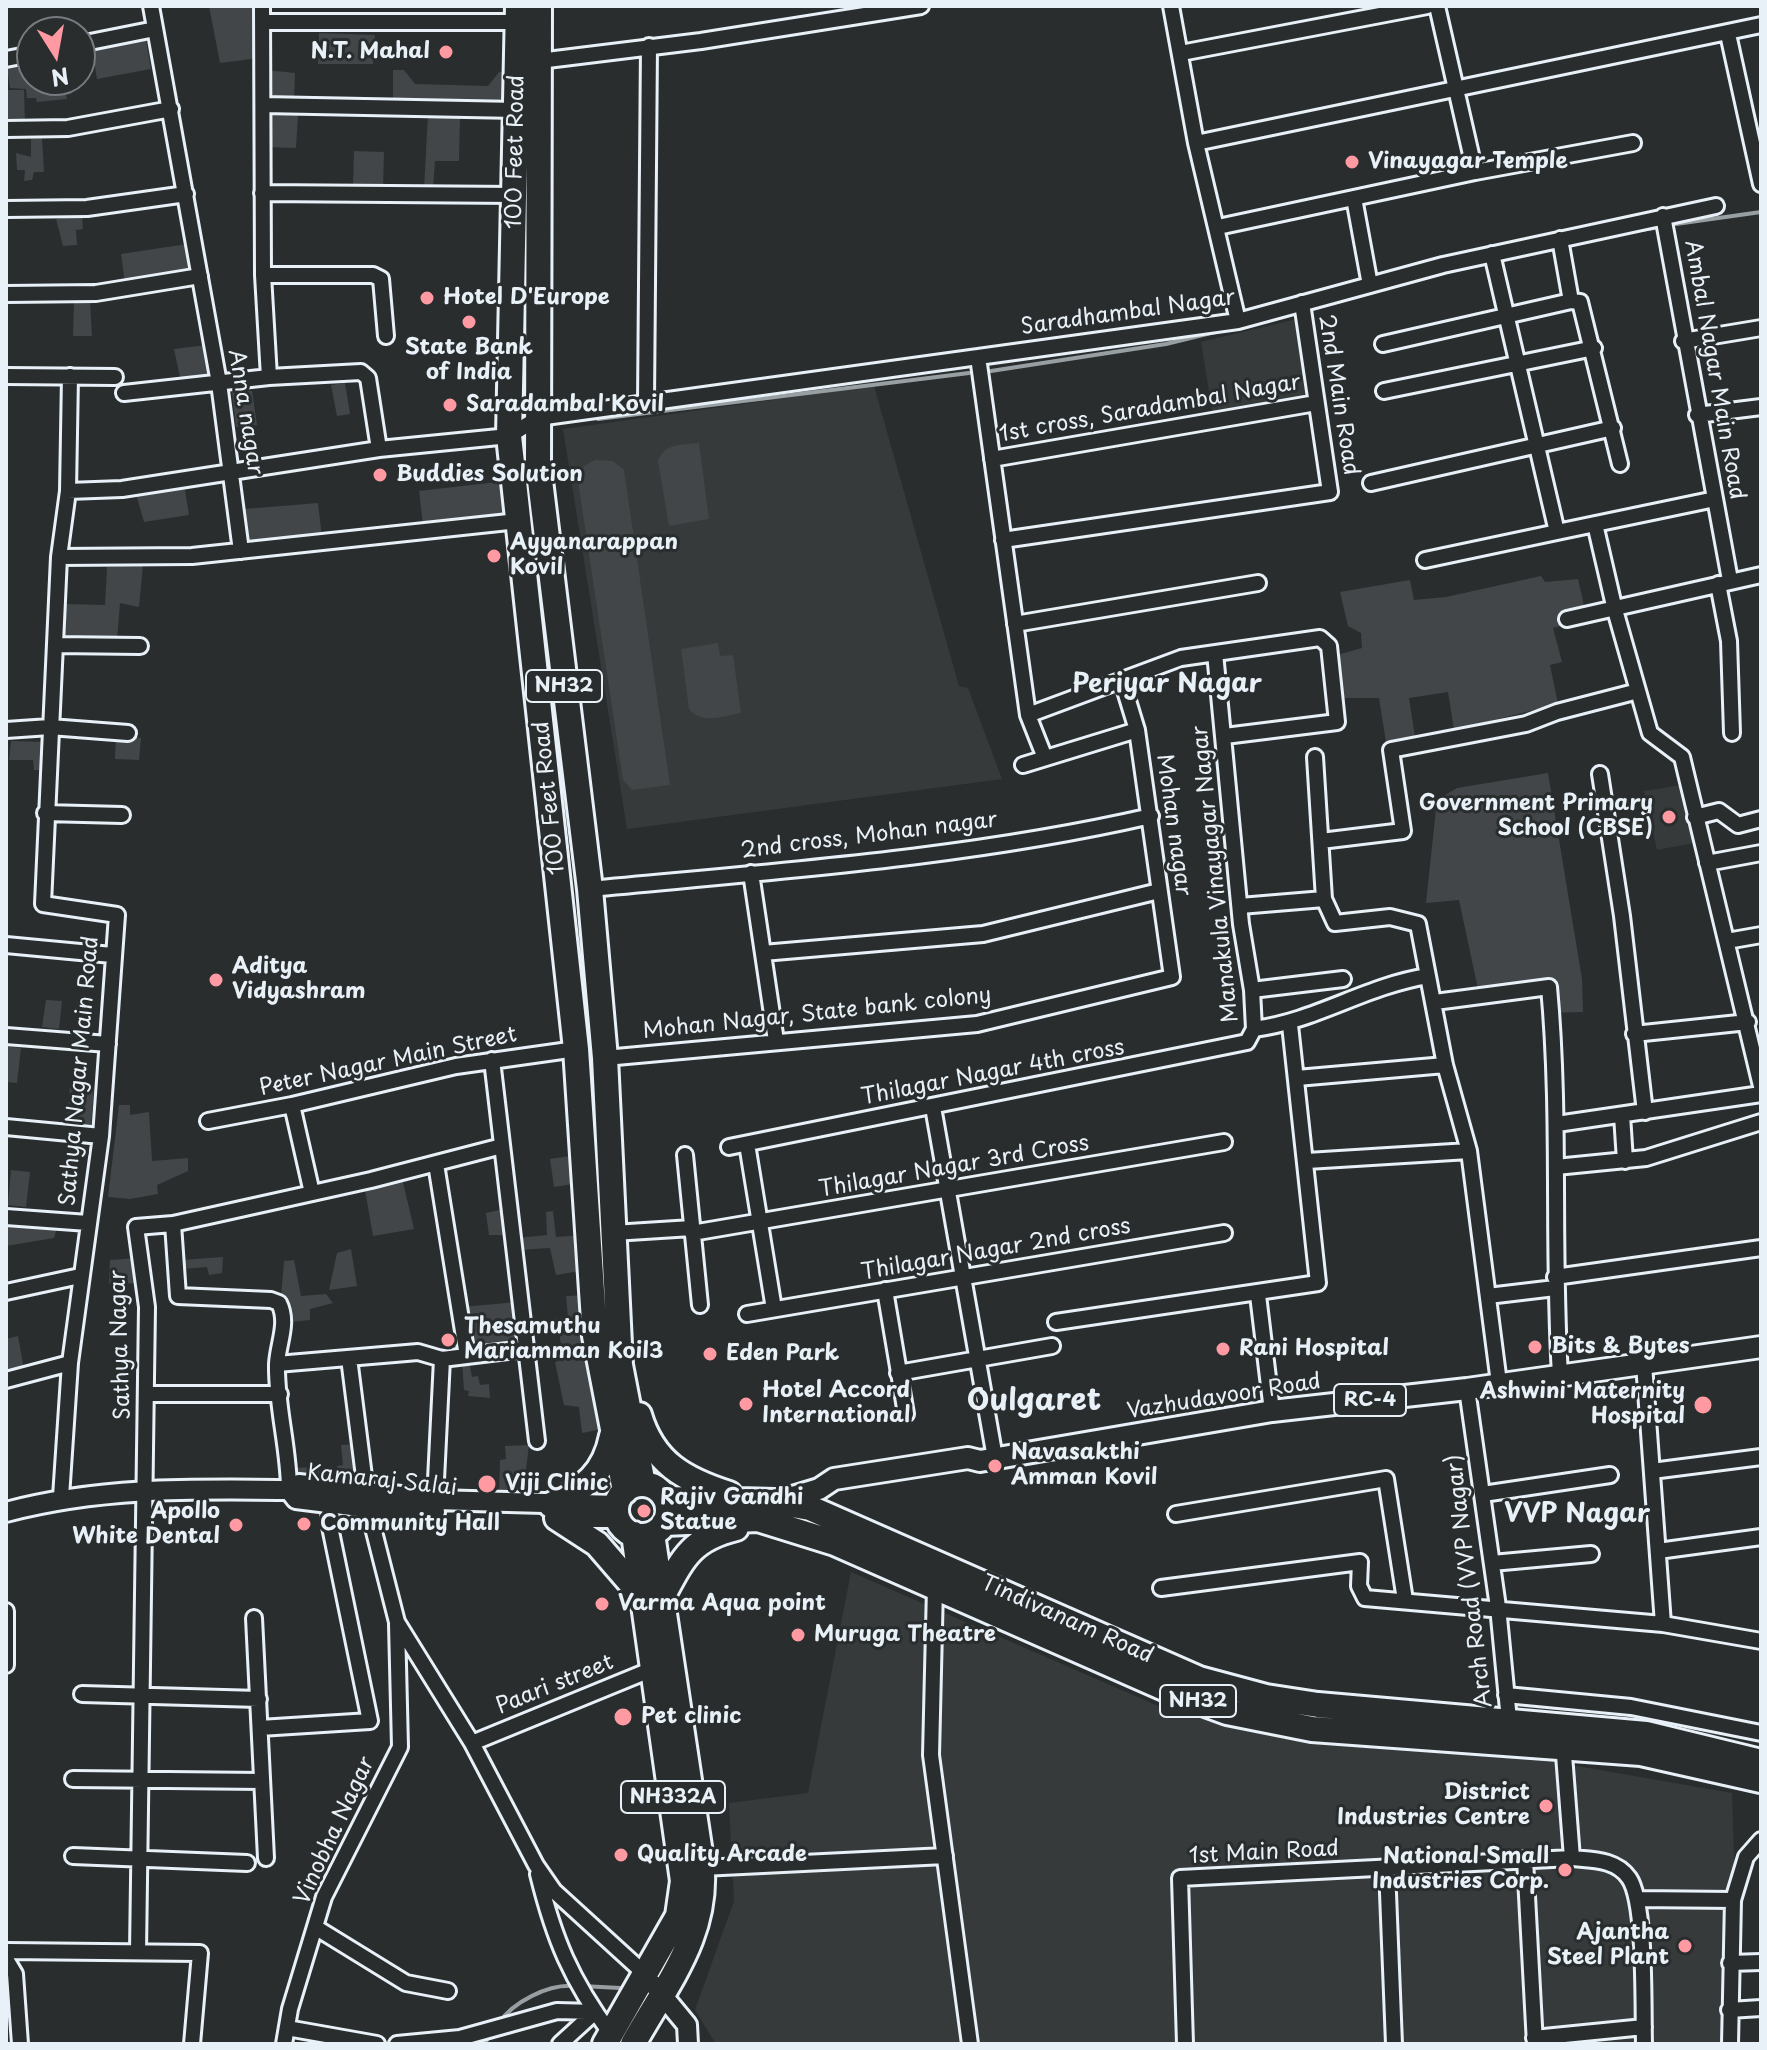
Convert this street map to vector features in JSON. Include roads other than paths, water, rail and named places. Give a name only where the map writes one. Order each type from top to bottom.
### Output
[{"type":"highway","name":"100 Feet Road","points":[[539,6],[538,464],[590,889],[605,1058],[620,1365],[640,1511]]},
{"type":"highway","name":"100 Feet Road","points":[[518,14],[509,436],[576,1049],[595,1336],[612,1433],[640,1511]]},
{"type":"highway","points":[[620,1365],[630,1383],[645,1437],[662,1459],[676,1472],[699,1485],[764,1511]]},
{"type":"highway","points":[[612,1433],[609,1451],[596,1476],[554,1511],[597,1544],[653,1598],[684,1555],[700,1541],[743,1526],[764,1511]]},
{"type":"highway","name":"Tindivanam Road","points":[[640,1511],[810,1508],[1199,1679],[1266,1697],[1318,1705],[1509,1720],[1563,1735],[1646,1734],[1761,1762]]},
{"type":"highway","name":"NH332A","points":[[616,2041],[661,1994],[696,1930],[702,1907],[702,1868],[640,1511]]},
{"type":"highway","name":"NH32","points":[[764,1511],[1096,1660],[1227,1712],[1312,1729],[1563,1735],[1761,1780]]},
{"type":"highway","name":"NH332A","points":[[616,2041],[645,1974],[678,1916],[683,1881],[655,1668],[653,1598]]},
{"type":"main road","name":"Vazhudavoor Road","points":[[764,1511],[819,1489],[837,1491],[970,1470],[988,1459],[1272,1411],[1467,1389],[1761,1347]]},
{"type":"main road","name":"Kamaraj Salai","points":[[6,1512],[61,1497],[147,1489],[289,1490],[299,1484],[368,1501],[554,1511],[640,1511]]},
{"type":"main road","name":"Kamaraj Salai","points":[[289,1490],[296,1499],[330,1504],[435,1500],[554,1511]]},
{"type":"main road","points":[[645,1974],[687,2035]]},
{"type":"street","name":"Anna nagar","points":[[151,6],[219,383],[233,471],[241,551]]},
{"type":"street","points":[[262,6],[263,275],[269,377]]},
{"type":"street","points":[[539,61],[921,6]]},
{"type":"street","points":[[1171,6],[1196,143],[1238,321]]},
{"type":"street","points":[[1181,53],[1427,6]]},
{"type":"street","points":[[1437,6],[1475,172]]},
{"type":"street","points":[[262,22],[518,14]]},
{"type":"street","points":[[1196,143],[1761,25]]},
{"type":"street","points":[[96,41],[155,29]]},
{"type":"street","points":[[1728,34],[1761,184]]},
{"type":"street","points":[[646,402],[649,46]]},
{"type":"street","points":[[263,105],[517,110]]},
{"type":"street","points":[[6,129],[68,128],[171,109]]},
{"type":"street","points":[[1218,227],[1475,172],[1633,143]]},
{"type":"street","points":[[262,193],[516,195]]},
{"type":"street","points":[[6,209],[87,208],[186,194]]},
{"type":"street","points":[[1354,198],[1370,285]]},
{"type":"street","name":"Saradhambal Nagar","points":[[538,418],[1238,321],[1492,254],[1716,206]]},
{"type":"street","name":"Ambal Nagar Main Road","points":[[1663,216],[1683,341],[1715,499],[1729,641],[1732,733]]},
{"type":"street","points":[[1560,239],[1571,301]]},
{"type":"street","points":[[1492,254],[1515,364],[1557,532]]},
{"type":"street","points":[[263,275],[373,275],[381,279],[386,336]]},
{"type":"street","points":[[6,294],[96,293],[200,276]]},
{"type":"street","points":[[1383,344],[1571,301],[1580,302],[1594,348],[1620,464]]},
{"type":"street","name":"2nd Main Road","points":[[1003,540],[1330,492],[1302,303]]},
{"type":"street","points":[[1683,341],[1761,328]]},
{"type":"street","points":[[1384,391],[1594,348]]},
{"type":"street","points":[[978,357],[1028,715],[1045,758]]},
{"type":"street","points":[[124,393],[269,377],[361,372],[368,378],[379,449]]},
{"type":"street","points":[[6,376],[115,377]]},
{"type":"street","name":"Sathya Nagar Main Road","points":[[61,1497],[70,1363],[101,1136],[117,915],[43,904],[59,557],[68,491],[70,376]]},
{"type":"street","name":"1st cross, Saradambal Nagar","points":[[992,459],[1316,403]]},
{"type":"street","points":[[1697,415],[1761,407]]},
{"type":"street","points":[[68,491],[122,489],[379,449],[509,436],[538,418]]},
{"type":"street","points":[[1371,483],[1537,448],[1613,428]]},
{"type":"street","points":[[1425,560],[1715,499]]},
{"type":"street","points":[[59,557],[154,558],[518,521]]},
{"type":"street","points":[[1595,524],[1615,610],[1650,733],[1682,757],[1761,1086]]},
{"type":"street","points":[[1567,619],[1761,575]]},
{"type":"street","points":[[1015,624],[1258,583]]},
{"type":"street","points":[[1028,715],[1181,658],[1320,638],[1325,640],[1339,716],[1331,725],[1225,736]]},
{"type":"street","points":[[55,645],[140,646]]},
{"type":"street","name":"Manakula Vinayagar Nagar","points":[[1215,653],[1240,906],[1252,990],[1250,1036]]},
{"type":"street","name":"Mohan nagar","points":[[1122,681],[1137,730],[1172,977]]},
{"type":"street","points":[[1321,841],[1403,831],[1391,750],[1526,724],[1557,712],[1638,691]]},
{"type":"street","points":[[6,730],[50,727],[128,733]]},
{"type":"street","points":[[1023,765],[1137,730]]},
{"type":"street","points":[[1315,757],[1324,899],[1331,918],[1340,924],[1390,917],[1418,924],[1445,1065],[1469,1151],[1499,1383]]},
{"type":"street","points":[[1600,774],[1622,916],[1645,1112]]},
{"type":"street","points":[[1695,817],[1719,811],[1738,825],[1761,819]]},
{"type":"street","points":[[45,813],[122,815]]},
{"type":"street","name":"2nd cross, Mohan nagar","points":[[590,889],[751,873],[1079,833],[1151,816]]},
{"type":"street","points":[[1707,863],[1761,853]]},
{"type":"street","points":[[751,873],[776,1041]]},
{"type":"street","points":[[763,953],[983,934],[1159,891]]},
{"type":"street","points":[[1240,906],[1324,899]]},
{"type":"street","points":[[1727,941],[1761,935]]},
{"type":"street","points":[[6,945],[112,955]]},
{"type":"street","name":"Thilagar Nagar 4th cross","points":[[729,1147],[933,1107],[1250,1036],[1290,1025],[1385,984],[1428,976]]},
{"type":"street","name":"Mohan Nagar, State bank colony","points":[[605,1058],[977,1024],[1172,977]]},
{"type":"street","points":[[1252,990],[1343,979]]},
{"type":"street","points":[[1435,1002],[1549,987],[1557,1124],[1555,1283],[1560,1375]]},
{"type":"street","points":[[1634,1034],[1748,1022]]},
{"type":"street","points":[[1056,1322],[1258,1295],[1318,1283],[1290,1025]]},
{"type":"street","points":[[6,1036],[108,1044]]},
{"type":"street","name":"Peter Nagar Main Street","points":[[208,1121],[292,1105],[456,1066],[576,1049]]},
{"type":"street","points":[[492,1060],[537,1441]]},
{"type":"street","points":[[1297,1078],[1445,1065]]},
{"type":"street","points":[[1557,1124],[1761,1094]]},
{"type":"street","points":[[292,1105],[312,1193]]},
{"type":"street","points":[[933,1107],[976,1359],[988,1459]]},
{"type":"street","points":[[1622,1115],[1625,1161]]},
{"type":"street","points":[[1556,1167],[1625,1161],[1761,1122]]},
{"type":"street","points":[[6,1127],[101,1136]]},
{"type":"street","name":"Thilagar Nagar 3rd Cross","points":[[613,1233],[759,1224],[1224,1142]]},
{"type":"street","points":[[747,1144],[774,1309]]},
{"type":"street","name":"Sathya Nagar","points":[[138,1952],[147,1489],[147,1307],[136,1227],[173,1224],[502,1146]]},
{"type":"street","points":[[1307,1161],[1469,1151]]},
{"type":"street","points":[[685,1155],[700,1305]]},
{"type":"street","points":[[436,1164],[467,1356]]},
{"type":"street","points":[[6,1217],[88,1223]]},
{"type":"street","points":[[173,1224],[178,1296],[279,1303],[284,1320],[277,1364],[289,1458],[289,1490]]},
{"type":"street","name":"Thilagar Nagar 2nd cross","points":[[747,1314],[1224,1233]]},
{"type":"street","points":[[1488,1296],[1761,1248]]},
{"type":"street","points":[[6,1292],[80,1276]]},
{"type":"street","points":[[885,1290],[906,1414]]},
{"type":"street","points":[[1258,1295],[1272,1411]]},
{"type":"street","points":[[898,1373],[1052,1346]]},
{"type":"street","points":[[277,1364],[418,1352],[442,1359],[524,1349]]},
{"type":"street","points":[[349,1358],[368,1501],[397,1622],[472,1743],[536,1865],[554,1891],[645,1974]]},
{"type":"street","points":[[435,1500],[442,1359]]},
{"type":"street","points":[[6,1380],[70,1363]]},
{"type":"street","points":[[1644,1364],[1663,1624]]},
{"type":"street","name":"Arch Road (VVP Nagar)","points":[[1467,1389],[1498,1607],[1509,1720]]},
{"type":"street","points":[[147,1394],[280,1394]]},
{"type":"street","points":[[1652,1471],[1761,1457]]},
{"type":"street","points":[[1483,1494],[1610,1475]]},
{"type":"street","points":[[1176,1514],[1386,1479],[1405,1600]]},
{"type":"street","points":[[260,1728],[370,1721],[329,1522],[330,1504]]},
{"type":"street","points":[[1658,1551],[1761,1537]]},
{"type":"street","points":[[1492,1563],[1591,1554]]},
{"type":"street","points":[[1161,1588],[1257,1573],[1360,1562],[1359,1586],[1365,1598],[1498,1607],[1663,1624],[1761,1641]]},
{"type":"street","points":[[935,1587],[931,1755],[970,2044]]},
{"type":"street","points":[[6,1611],[6,1665]]},
{"type":"street","points":[[254,1618],[266,1858]]},
{"type":"street","name":"Vinobha Nagar","points":[[284,2044],[290,2009],[324,1897],[400,1747],[397,1622]]},
{"type":"street","name":"Paari street","points":[[472,1743],[655,1668]]},
{"type":"street","points":[[82,1694],[259,1699]]},
{"type":"street","points":[[1506,1695],[1631,1707],[1761,1733]]},
{"type":"street","points":[[1563,1735],[1572,1858]]},
{"type":"street","points":[[73,1779],[262,1781]]},
{"type":"street","points":[[1730,2044],[1733,1900],[1746,1857],[1761,1840]]},
{"type":"street","points":[[73,1856],[247,1863]]},
{"type":"street","points":[[702,1868],[945,1856]]},
{"type":"street","name":"1st Main Road","points":[[1185,2044],[1180,1878],[1572,1858],[1609,1862],[1628,1876],[1637,1899]]},
{"type":"street","points":[[1525,1859],[1535,2041],[1644,2027]]},
{"type":"street","points":[[536,1865],[548,1915],[576,1986],[616,2041]]},
{"type":"street","points":[[1387,1868],[1394,2044]]},
{"type":"street","points":[[1644,2044],[1637,1899],[1733,1900]]},
{"type":"street","points":[[315,1927],[406,1983],[448,1991]]},
{"type":"street","points":[[6,1951],[200,1953],[192,2044]]},
{"type":"street","points":[[6,1959],[15,1974],[20,2044]]},
{"type":"street","points":[[1730,1963],[1761,1962]]},
{"type":"street","points":[[1729,2010],[1761,2008]]},
{"type":"street","points":[[397,2044],[460,2038],[557,2011],[595,2012]]},
{"type":"street","points":[[560,2044],[595,2012]]},
{"type":"street","points":[[287,2028],[377,2044]]},
{"type":"street","points":[[687,2035],[699,2044]]},
{"type":"waterway","points":[[1676,224],[1761,212]]},
{"type":"waterway","points":[[1633,231],[1654,228]]},
{"type":"waterway","points":[[991,371],[1166,344],[1293,313]]},
{"type":"waterway","points":[[598,419],[969,373]]},
{"type":"waterway","points":[[499,2023],[513,2008],[532,1996],[553,1988],[574,1986]]},
{"type":"waterway","points":[[582,1986],[620,1988]]},
{"type":"waterway","points":[[484,2044],[491,2034]]},
{"type":"place","name":"N.T. Mahal","points":[[446,52]]},
{"type":"place","name":"Vinayagar Temple","points":[[1352,162]]},
{"type":"place","name":"Hotel D'Europe","points":[[427,298]]},
{"type":"place","name":"State Bank of India","points":[[469,322]]},
{"type":"place","name":"Saradambal Kovil","points":[[450,405]]},
{"type":"place","name":"Buddies Solution","points":[[380,475]]},
{"type":"place","name":"Ayyanarappan Kovil","points":[[494,556]]},
{"type":"place","name":"Government Primary School (CBSE)","points":[[1669,817]]},
{"type":"place","name":"Aditya Vidyashram","points":[[216,980]]},
{"type":"place","name":"Thesamuthu Mariamman Koil3","points":[[448,1340]]},
{"type":"place","name":"Bits & Bytes","points":[[1535,1347]]},
{"type":"place","name":"Rani Hospital","points":[[1223,1349]]},
{"type":"place","name":"Eden Park","points":[[710,1354]]},
{"type":"place","name":"Hotel Accord International","points":[[746,1404]]},
{"type":"place","name":"Ashwini Maternity Hospital","points":[[1703,1405]]},
{"type":"place","name":"Navasakthi Amman Kovil","points":[[995,1466]]},
{"type":"place","name":"Viji Clinic","points":[[487,1484]]},
{"type":"place","name":"Rajiv Gandhi Statue","points":[[644,1511]]},
{"type":"place","name":"Community Hall","points":[[304,1524]]},
{"type":"place","name":"Apollo White Dental","points":[[236,1525]]},
{"type":"place","name":"Varma Aqua point","points":[[602,1604]]},
{"type":"place","name":"Muruga Theatre","points":[[798,1635]]},
{"type":"place","name":"Pet clinic","points":[[623,1717]]},
{"type":"place","name":"District Industries Centre","points":[[1546,1806]]},
{"type":"place","name":"Quality Arcade","points":[[621,1855]]},
{"type":"place","name":"National Small Industries Corp.","points":[[1565,1870]]},
{"type":"place","name":"Ajantha Steel Plant","points":[[1685,1946]]},
{"type":"district","name":"Periyar Nagar","points":[[1167,685]]},
{"type":"district","name":"Oulgaret","points":[[1034,1402]]},
{"type":"district","name":"VVP Nagar","points":[[1577,1515]]}]
